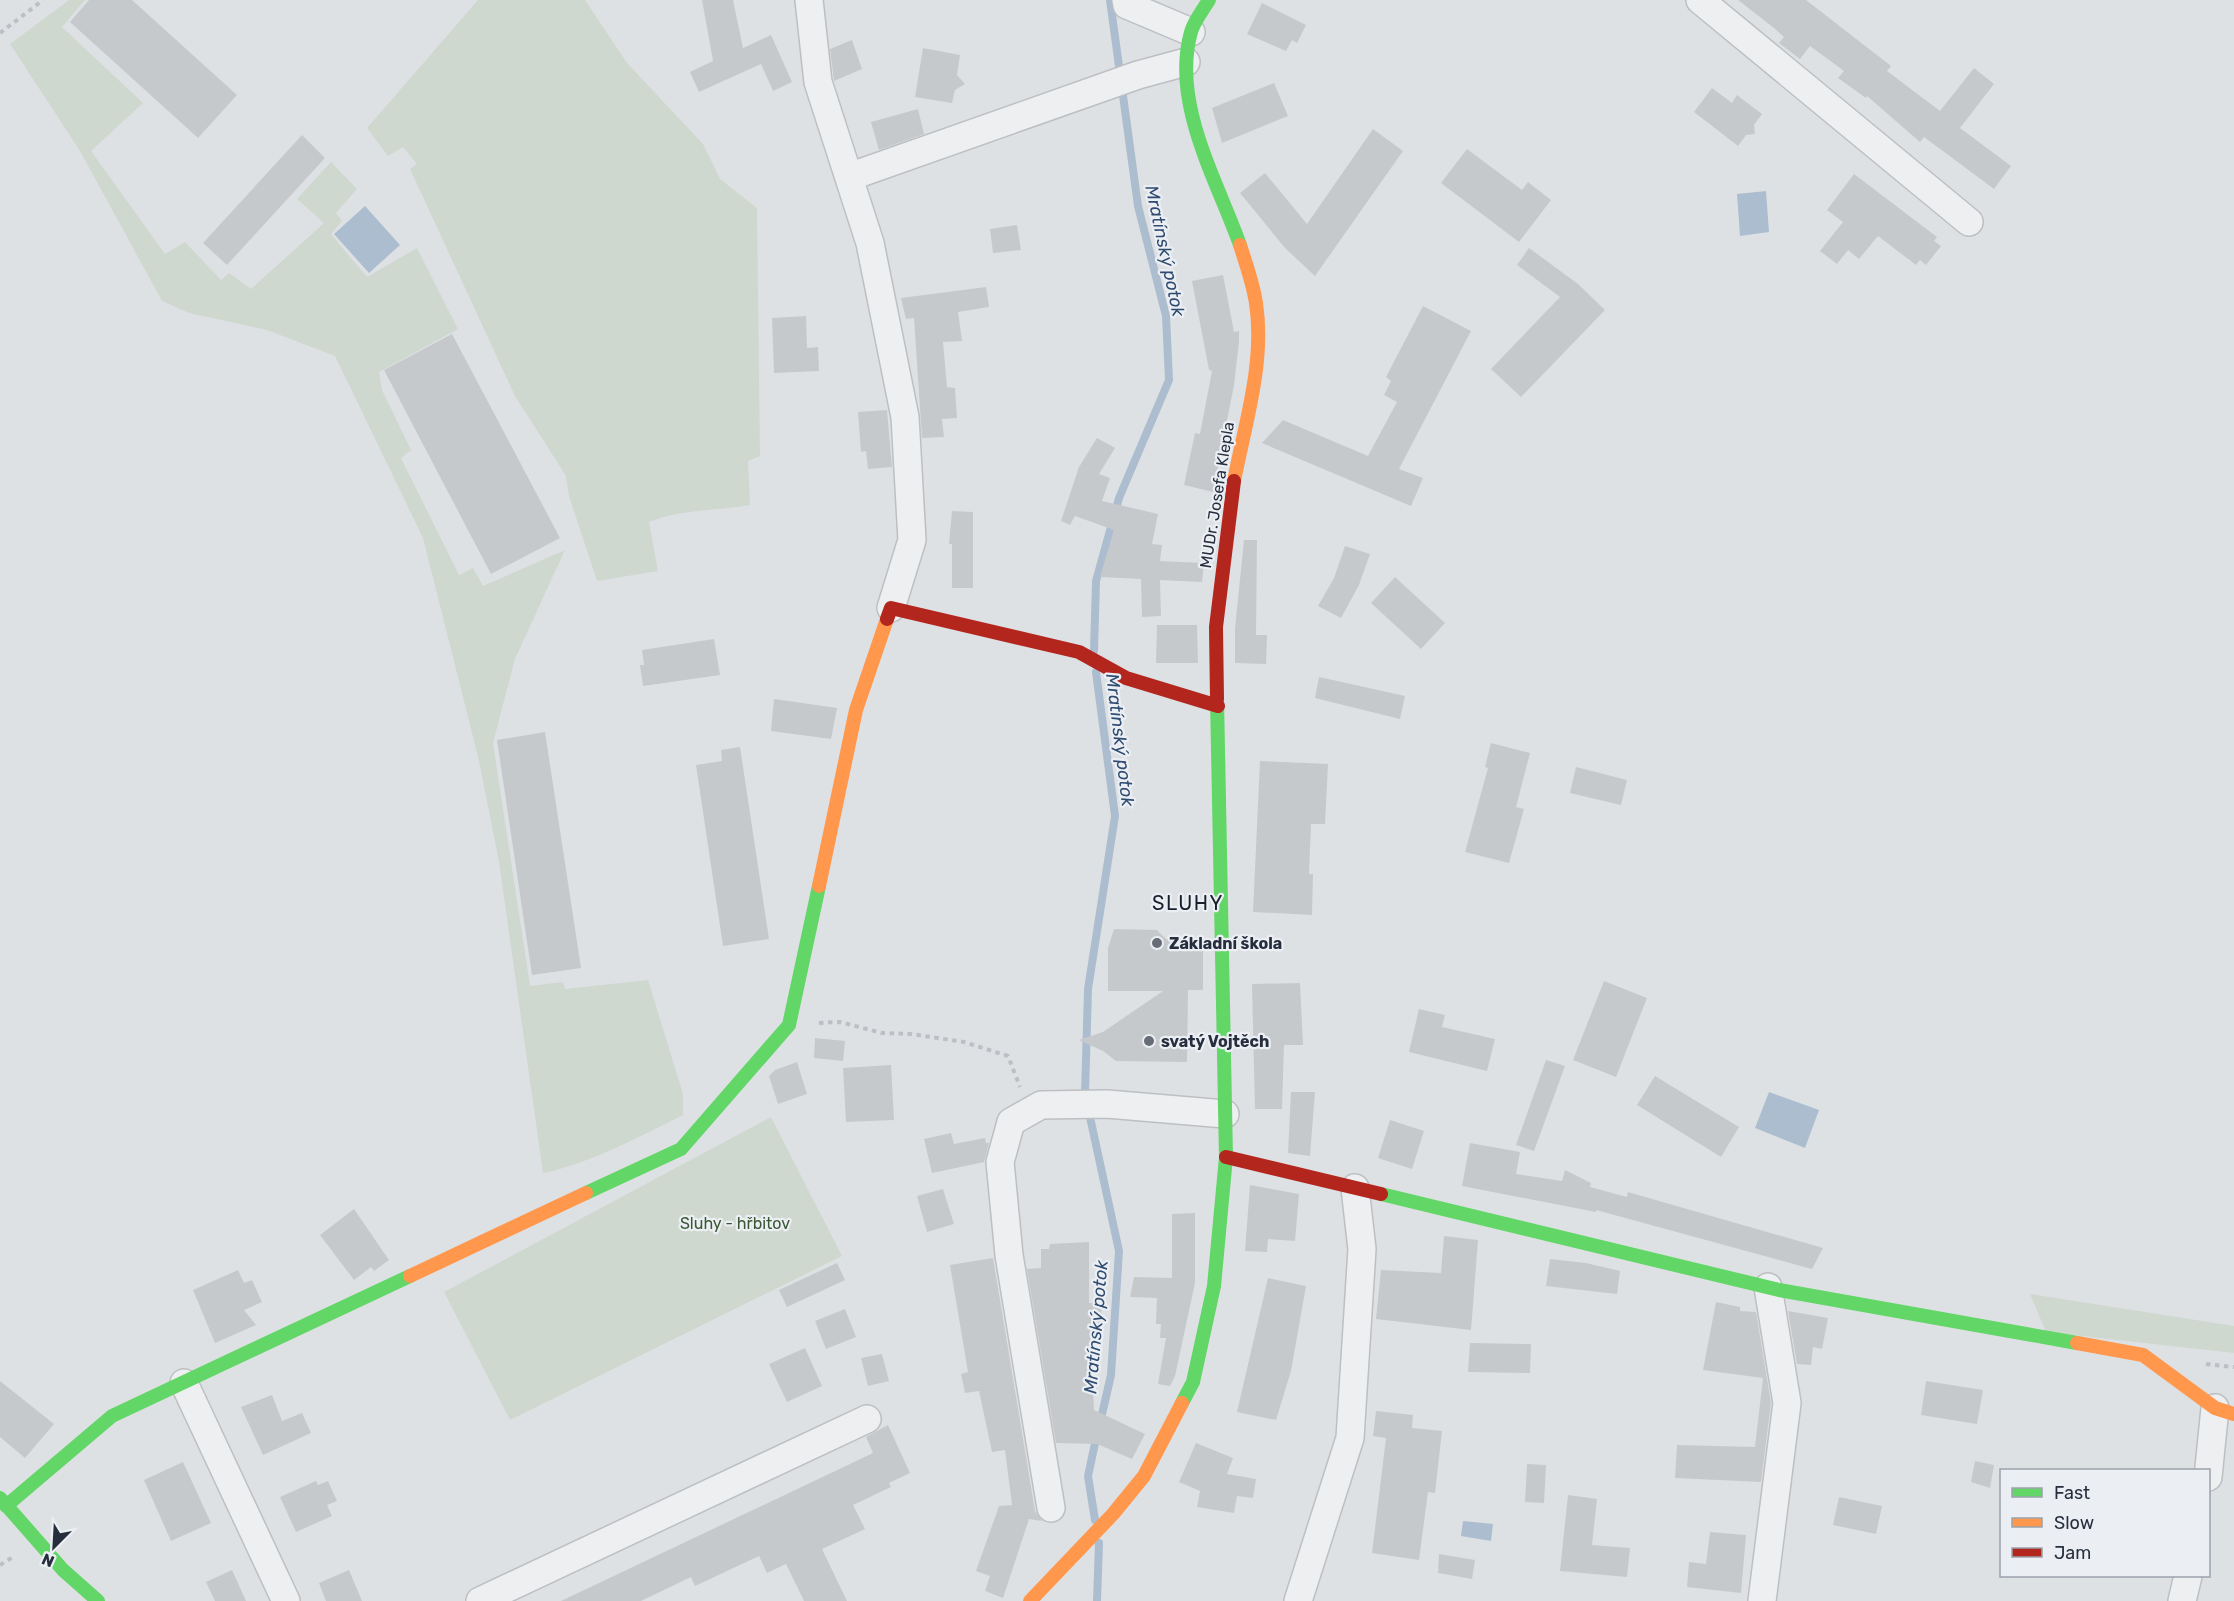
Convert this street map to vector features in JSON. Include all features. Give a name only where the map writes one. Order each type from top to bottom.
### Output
[{"type":"street","points":[[98,1601],[63,1570],[3,1502],[112,1416],[681,1149],[789,1025],[856,710],[912,540],[905,417],[870,243],[818,82],[809,0]]},
{"type":"street","points":[[1126,0],[1127,5],[1191,32]]},
{"type":"street","name":"MUDr. Josefa Klepla","points":[[1030,1601],[1113,1514],[1144,1476],[1193,1382],[1214,1286],[1226,1157],[1216,627],[1224,540],[1255,369],[1256,304],[1245,253],[1190,112],[1186,62],[1191,32],[1209,0]]},
{"type":"street","points":[[1700,0],[1969,222]]},
{"type":"street","points":[[849,177],[1138,75],[1186,62]]},
{"type":"street","points":[[891,608],[1079,652],[1126,678],[1218,706]]},
{"type":"street","points":[[1051,1508],[1009,1255],[1000,1162],[1011,1122],[1041,1105],[1107,1104],[1225,1114]]},
{"type":"street","points":[[1226,1157],[1768,1287],[2143,1355],[2224,1411],[2210,1470]]},
{"type":"street","points":[[1298,1601],[1350,1438],[1362,1249],[1355,1188]]},
{"type":"street","points":[[1762,1601],[1787,1403],[1768,1287]]},
{"type":"street","points":[[184,1383],[286,1601]]},
{"type":"street","points":[[480,1601],[867,1419]]},
{"type":"street","points":[[2182,1601],[2188,1577]]},
{"type":"path","points":[[0,33],[43,0]]},
{"type":"path","points":[[789,1025],[840,1022],[882,1033],[911,1034],[964,1042],[1008,1056],[1022,1092],[1041,1105]]},
{"type":"green space","points":[[69,0],[85,0],[62,27],[143,103],[91,151],[165,254],[185,242],[221,280],[229,273],[251,289],[324,223],[297,199],[331,162],[357,189],[336,213],[342,221],[331,234],[367,277],[417,248],[458,329],[379,372],[382,390],[411,450],[401,458],[459,575],[473,568],[483,586],[565,550],[515,659],[493,743],[530,986],[563,982],[565,989],[648,980],[683,1094],[683,1115],[597,1156],[543,1173],[499,862],[479,761],[423,538],[335,356],[267,330],[189,313],[162,301],[80,151],[10,44]]},
{"type":"green space","points":[[478,0],[585,0],[627,63],[703,144],[720,179],[757,208],[760,456],[748,461],[750,505],[686,512],[649,522],[658,571],[597,581],[569,496],[566,476],[515,396],[410,169],[417,164],[403,147],[388,156],[367,128]]},
{"type":"green space","name":"Sluhy - hřbitov","points":[[771,1117],[842,1256],[510,1420],[444,1292]]},
{"type":"green space","points":[[2030,1294],[2234,1326],[2234,1353],[2046,1332]]},
{"type":"water","points":[[1766,191],[1769,232],[1740,236],[1737,194]]},
{"type":"water","points":[[365,206],[400,245],[369,273],[334,234]]},
{"type":"water","points":[[1769,1092],[1819,1110],[1805,1148],[1755,1128]]},
{"type":"water","points":[[1463,1521],[1493,1524],[1491,1541],[1461,1536]]},
{"type":"building","points":[[89,0],[132,0],[237,95],[198,138],[70,22]]},
{"type":"building","points":[[702,0],[733,0],[743,48],[771,35],[792,82],[773,91],[761,64],[699,92],[690,72],[713,61]]},
{"type":"building","points":[[1738,0],[1806,0],[1891,66],[1887,71],[1940,111],[1974,68],[1994,84],[1960,128],[2011,166],[1994,189],[1924,137],[1920,142],[1867,96],[1866,98],[1838,78],[1844,71],[1810,46],[1800,59],[1779,43],[1784,37]]},
{"type":"building","points":[[1262,3],[1306,25],[1297,43],[1292,40],[1286,51],[1247,34]]},
{"type":"building","points":[[852,40],[862,69],[834,81],[830,49]]},
{"type":"building","points":[[923,48],[960,55],[957,75],[965,84],[955,90],[952,103],[915,97]]},
{"type":"building","points":[[1274,83],[1288,116],[1222,143],[1212,108]]},
{"type":"building","points":[[1712,88],[1732,103],[1737,95],[1762,114],[1754,125],[1755,134],[1746,135],[1738,146],[1694,112]]},
{"type":"building","points":[[918,109],[924,134],[879,150],[871,122]]},
{"type":"building","points":[[1373,129],[1403,151],[1315,276],[1285,248],[1240,193],[1265,173],[1307,224]]},
{"type":"building","points":[[302,135],[325,158],[227,265],[203,243]]},
{"type":"building","points":[[1467,149],[1522,190],[1528,182],[1551,200],[1519,242],[1441,183]]},
{"type":"building","points":[[1854,174],[1937,237],[1934,241],[1941,246],[1926,265],[1920,260],[1916,265],[1878,236],[1859,259],[1848,250],[1837,264],[1820,251],[1843,222],[1827,210]]},
{"type":"building","points":[[1017,225],[1021,250],[993,253],[990,229]]},
{"type":"building","points":[[1529,248],[1578,284],[1605,310],[1521,397],[1491,369],[1560,297],[1517,265]]},
{"type":"building","points":[[1223,275],[1234,332],[1239,331],[1239,342],[1234,385],[1213,492],[1184,485],[1195,433],[1200,434],[1212,371],[1209,370],[1192,281]]},
{"type":"building","points":[[986,287],[989,307],[958,312],[962,341],[943,342],[947,387],[955,388],[957,418],[942,419],[944,437],[922,438],[914,318],[906,319],[901,298]]},
{"type":"building","points":[[1423,306],[1471,331],[1399,469],[1423,478],[1411,506],[1262,443],[1283,420],[1368,456],[1397,402],[1384,395],[1391,381],[1386,377]]},
{"type":"building","points":[[806,316],[807,348],[818,347],[819,371],[774,373],[772,318]]},
{"type":"building","points":[[452,334],[560,538],[491,574],[384,370]]},
{"type":"building","points":[[887,410],[892,467],[868,469],[866,451],[861,452],[858,412]]},
{"type":"building","points":[[1097,438],[1115,448],[1099,474],[1110,478],[1102,501],[1158,514],[1152,544],[1162,545],[1160,561],[1204,563],[1202,582],[1160,580],[1161,616],[1142,617],[1141,579],[1100,577],[1114,530],[1075,516],[1070,525],[1061,521],[1079,467]]},
{"type":"building","points":[[952,511],[973,512],[973,588],[952,588],[952,544],[949,544]]},
{"type":"building","points":[[1244,540],[1257,540],[1256,635],[1267,635],[1266,664],[1235,663],[1235,628]]},
{"type":"building","points":[[1345,546],[1370,554],[1359,585],[1341,618],[1318,606],[1334,578]]},
{"type":"building","points":[[1395,577],[1445,623],[1421,649],[1371,603]]},
{"type":"building","points":[[1157,625],[1197,625],[1198,663],[1156,663]]},
{"type":"building","points":[[714,639],[720,675],[643,686],[640,665],[644,665],[642,650]]},
{"type":"building","points":[[1319,677],[1405,696],[1400,719],[1315,698]]},
{"type":"building","points":[[774,699],[837,708],[831,739],[771,731]]},
{"type":"building","points":[[545,732],[581,968],[532,975],[497,740]]},
{"type":"building","points":[[1491,743],[1530,753],[1516,807],[1524,809],[1509,863],[1465,852],[1488,768],[1485,767]]},
{"type":"building","points":[[740,747],[769,939],[723,946],[696,765],[722,761],[721,750]]},
{"type":"building","points":[[1260,761],[1328,764],[1325,824],[1311,824],[1309,874],[1313,874],[1312,915],[1253,912]]},
{"type":"building","points":[[1576,767],[1627,780],[1621,805],[1570,793]]},
{"type":"building","points":[[1114,929],[1157,930],[1166,939],[1172,939],[1172,947],[1203,948],[1203,990],[1188,990],[1187,1062],[1116,1061],[1103,1051],[1079,1040],[1103,1032],[1163,991],[1108,991],[1108,948]]},
{"type":"building","points":[[1604,981],[1647,998],[1616,1077],[1573,1060]]},
{"type":"building","points":[[1300,983],[1303,1045],[1284,1045],[1282,1109],[1255,1109],[1252,984]]},
{"type":"building","points":[[1419,1009],[1445,1015],[1442,1027],[1495,1039],[1487,1071],[1409,1052]]},
{"type":"building","points":[[815,1038],[845,1041],[843,1061],[814,1058]]},
{"type":"building","points":[[1546,1060],[1565,1066],[1534,1151],[1516,1145]]},
{"type":"building","points":[[797,1062],[807,1094],[778,1104],[769,1076],[775,1070]]},
{"type":"building","points":[[891,1065],[894,1120],[846,1122],[843,1068]]},
{"type":"building","points":[[1655,1076],[1739,1127],[1721,1157],[1637,1105]]},
{"type":"building","points":[[1291,1092],[1315,1092],[1310,1156],[1288,1153]]},
{"type":"building","points":[[1390,1120],[1424,1131],[1412,1169],[1378,1158]]},
{"type":"building","points":[[951,1133],[954,1144],[985,1138],[986,1143],[989,1143],[984,1162],[932,1173],[924,1139]]},
{"type":"building","points":[[1470,1143],[1520,1152],[1516,1174],[1562,1181],[1565,1170],[1591,1183],[1590,1187],[1627,1197],[1628,1192],[1823,1248],[1812,1269],[1596,1210],[1596,1212],[1462,1186]]},
{"type":"building","points":[[1250,1185],[1299,1194],[1295,1241],[1268,1239],[1267,1252],[1245,1251]]},
{"type":"building","points":[[943,1189],[954,1224],[927,1232],[917,1196]]},
{"type":"building","points":[[354,1209],[389,1260],[374,1271],[371,1267],[354,1280],[320,1235]]},
{"type":"building","points":[[1195,1213],[1195,1283],[1175,1376],[1170,1386],[1158,1384],[1166,1338],[1160,1338],[1161,1324],[1156,1324],[1157,1298],[1130,1297],[1134,1277],[1172,1278],[1172,1214]]},
{"type":"building","points":[[1444,1236],[1478,1240],[1471,1330],[1376,1319],[1381,1270],[1441,1273]]},
{"type":"building","points":[[1089,1242],[1089,1303],[1101,1303],[1102,1327],[1090,1328],[1094,1410],[1145,1434],[1132,1459],[1097,1444],[1056,1443],[1027,1269],[1041,1268],[1041,1249],[1049,1249],[1050,1244]]},
{"type":"building","points":[[993,1258],[1035,1511],[1042,1521],[1029,1519],[1003,1598],[985,1591],[990,1576],[976,1571],[999,1506],[1012,1505],[1005,1450],[992,1452],[979,1391],[965,1393],[961,1374],[968,1372],[950,1265]]},
{"type":"building","points":[[1550,1259],[1586,1263],[1620,1271],[1617,1294],[1546,1286]]},
{"type":"building","points":[[837,1263],[845,1280],[787,1307],[779,1290]]},
{"type":"building","points":[[238,1270],[244,1283],[252,1280],[262,1302],[244,1310],[256,1325],[215,1343],[193,1290]]},
{"type":"building","points":[[1268,1278],[1306,1286],[1291,1371],[1276,1420],[1237,1412]]},
{"type":"building","points":[[1716,1302],[1740,1307],[1740,1311],[1756,1312],[1771,1403],[1761,1482],[1675,1478],[1677,1445],[1755,1447],[1763,1378],[1703,1370]]},
{"type":"building","points":[[845,1309],[856,1337],[826,1349],[815,1321]]},
{"type":"building","points":[[1788,1311],[1828,1318],[1822,1349],[1813,1347],[1811,1365],[1797,1364]]},
{"type":"building","points":[[1470,1343],[1531,1344],[1530,1373],[1468,1372]]},
{"type":"building","points":[[805,1348],[822,1386],[787,1402],[769,1364]]},
{"type":"building","points":[[882,1354],[889,1381],[868,1386],[861,1358]]},
{"type":"building","points":[[0,1381],[54,1424],[25,1458],[0,1437]]},
{"type":"building","points":[[1926,1381],[1983,1390],[1977,1424],[1921,1415]]},
{"type":"building","points":[[272,1395],[282,1421],[302,1413],[311,1433],[263,1455],[241,1407]]},
{"type":"building","points":[[1376,1411],[1413,1415],[1412,1428],[1442,1431],[1435,1493],[1428,1492],[1419,1560],[1372,1553],[1386,1438],[1373,1436]]},
{"type":"building","points":[[888,1425],[910,1473],[889,1483],[891,1487],[853,1505],[865,1529],[822,1549],[847,1601],[804,1601],[786,1564],[767,1573],[759,1556],[695,1586],[691,1577],[641,1601],[561,1601],[873,1453],[866,1437]]},
{"type":"building","points":[[1196,1443],[1233,1458],[1227,1474],[1256,1479],[1253,1498],[1237,1496],[1234,1513],[1197,1507],[1200,1491],[1179,1482]]},
{"type":"building","points":[[1975,1461],[1994,1465],[1990,1488],[1971,1482]]},
{"type":"building","points":[[183,1462],[211,1523],[171,1541],[144,1480]]},
{"type":"building","points":[[1527,1464],[1546,1465],[1544,1503],[1525,1502]]},
{"type":"building","points":[[316,1481],[318,1485],[328,1481],[337,1501],[327,1505],[332,1516],[296,1532],[280,1497]]},
{"type":"building","points":[[1568,1495],[1597,1499],[1592,1545],[1630,1548],[1627,1577],[1560,1571]]},
{"type":"building","points":[[1839,1497],[1882,1506],[1876,1534],[1833,1525]]},
{"type":"building","points":[[1710,1532],[1746,1535],[1741,1593],[1687,1587],[1689,1562],[1706,1564]]},
{"type":"building","points":[[1439,1554],[1475,1560],[1472,1579],[1438,1573]]},
{"type":"building","points":[[232,1570],[246,1601],[215,1601],[206,1582]]},
{"type":"building","points":[[349,1570],[362,1601],[326,1601],[319,1583]]},
{"type":"waterway","name":"Mratínský potok","points":[[1094,651],[1096,581],[1119,498],[1169,380],[1166,316],[1138,206],[1110,0]]},
{"type":"waterway","name":"Mratínský potok","points":[[1096,672],[1115,816],[1088,989],[1085,1094],[1119,1251],[1111,1375],[1100,1423]]},
{"type":"waterway","name":"Mratínský potok","points":[[1095,1520],[1088,1476],[1097,1434]]},
{"type":"waterway","name":"Mratínský potok","points":[[1097,1601],[1099,1543]]},
{"type":"traffic: fast","points":[[1209,0],[1191,32],[1186,59],[1187,86],[1199,141],[1240,245]]},
{"type":"traffic: fast","points":[[1182,1403],[1193,1382],[1214,1286],[1226,1157],[1217,699]]},
{"type":"traffic: fast","points":[[586,1193],[681,1149],[789,1025],[819,886]]},
{"type":"traffic: fast","points":[[1381,1194],[1779,1290],[2077,1343]]},
{"type":"traffic: fast","points":[[6,1506],[112,1416],[410,1276]]},
{"type":"traffic: fast","points":[[0,1498],[63,1570],[98,1601]]},
{"type":"traffic: slow","points":[[1234,481],[1252,393],[1258,348],[1256,303],[1240,245]]},
{"type":"traffic: slow","points":[[819,886],[856,710],[887,619]]},
{"type":"traffic: slow","points":[[410,1276],[586,1193]]},
{"type":"traffic: slow","points":[[2077,1343],[2143,1355],[2215,1408],[2234,1414]]},
{"type":"traffic: slow","points":[[1030,1601],[1113,1514],[1144,1476],[1182,1403]]},
{"type":"traffic: jam","points":[[1217,699],[1216,627],[1234,481]]},
{"type":"traffic: jam","points":[[887,619],[891,608],[1079,652],[1126,678],[1218,706]]},
{"type":"traffic: jam","points":[[1226,1157],[1381,1194]]},
{"type":"place","name":"Základní škola","points":[[1157,943]]},
{"type":"place","name":"svatý Vojtěch","points":[[1149,1041]]},
{"type":"district","name":"SLUHY","points":[[1188,903]]}]
